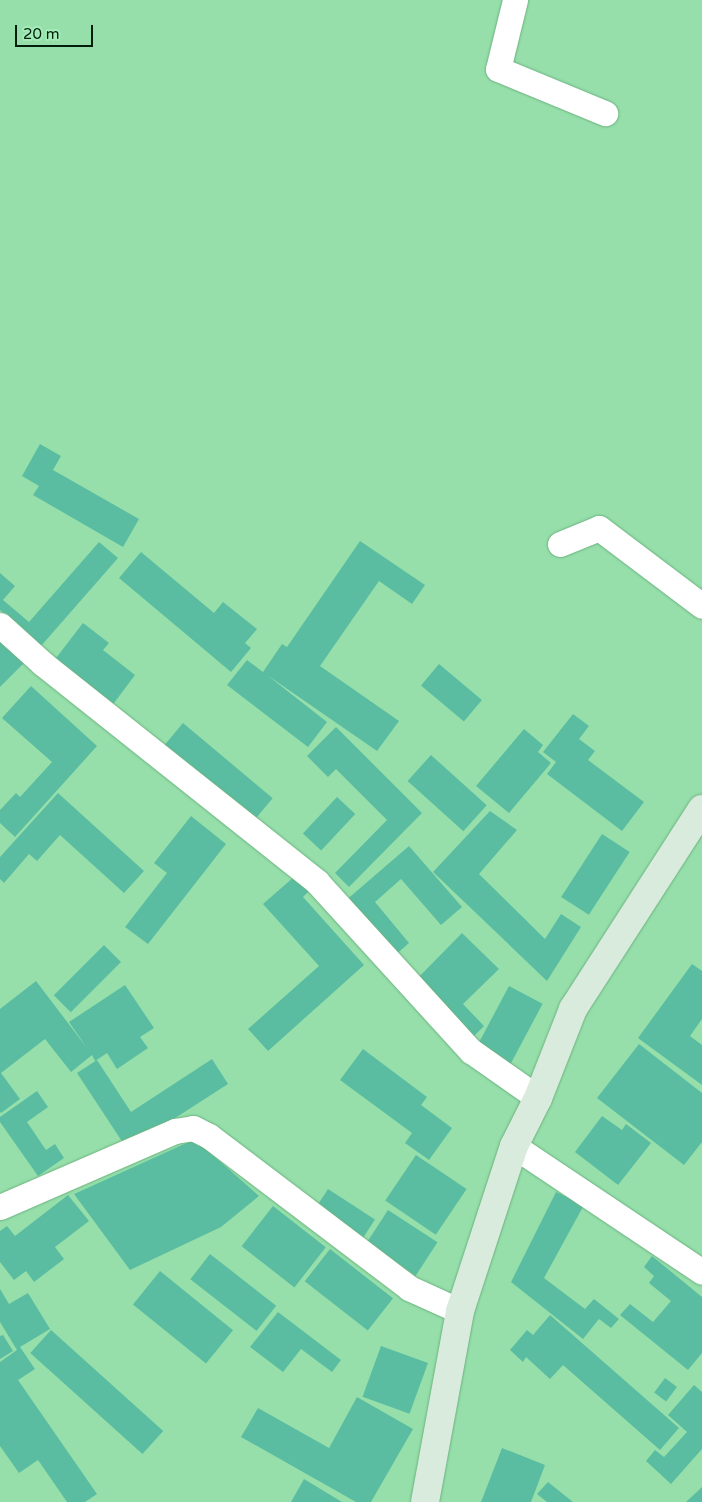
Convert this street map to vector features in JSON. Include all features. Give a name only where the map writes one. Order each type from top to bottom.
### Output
[{"type":"main road","points":[[425,1502],[460,1312],[514,1146],[538,1098],[573,1009],[702,809]]},
{"type":"street","points":[[515,0],[498,69],[605,113]]},
{"type":"street","points":[[560,544],[599,528],[702,606]]},
{"type":"street","points":[[0,625],[42,663],[317,882],[471,1051],[538,1098]]},
{"type":"street","points":[[0,1207],[175,1131],[193,1128],[209,1136],[262,1180],[408,1288],[460,1312]]},
{"type":"street","points":[[514,1146],[702,1272]]},
{"type":"building","points":[[40,444],[61,456],[53,470],[139,519],[123,547],[33,495],[39,486],[22,476]]},
{"type":"building","points":[[360,541],[425,585],[412,604],[379,581],[320,666],[399,721],[377,751],[267,675],[327,722],[308,747],[227,685],[247,660],[263,672],[282,644],[287,647]]},
{"type":"building","points":[[99,542],[118,558],[41,646],[0,610],[0,573],[15,586],[3,600],[29,622]]},
{"type":"building","points":[[141,552],[214,613],[223,602],[257,629],[245,643],[251,648],[231,672],[119,578]]},
{"type":"building","points":[[83,623],[109,643],[103,650],[135,675],[111,707],[53,662]]},
{"type":"building","points":[[0,633],[27,660],[0,687]]},
{"type":"building","points":[[439,664],[482,700],[464,721],[421,685]]},
{"type":"building","points":[[31,686],[97,746],[15,837],[0,823],[0,810],[16,793],[20,797],[52,762],[2,718]]},
{"type":"building","points":[[573,714],[589,726],[579,739],[595,751],[588,760],[644,802],[622,831],[547,774],[556,762],[543,752]]},
{"type":"building","points":[[183,723],[273,798],[251,823],[162,748]]},
{"type":"building","points":[[336,727],[422,813],[349,887],[335,873],[387,820],[336,769],[328,777],[307,756]]},
{"type":"building","points":[[524,729],[543,745],[538,752],[551,763],[509,813],[476,786]]},
{"type":"building","points":[[431,755],[487,805],[463,831],[408,781]]},
{"type":"building","points":[[58,793],[144,871],[124,893],[60,835],[37,861],[29,854],[4,883],[0,879],[0,857]]},
{"type":"building","points":[[337,797],[355,814],[321,851],[303,834]]},
{"type":"building","points":[[490,811],[517,830],[479,874],[545,939],[561,914],[581,927],[547,981],[433,872]]},
{"type":"building","points":[[191,816],[226,844],[148,944],[125,927],[167,873],[154,863]]},
{"type":"building","points":[[602,834],[630,852],[589,915],[561,897]]},
{"type":"building","points":[[409,846],[462,907],[441,925],[401,879],[375,902],[409,943],[392,958],[344,902]]},
{"type":"building","points":[[295,876],[309,891],[303,897],[364,965],[268,1051],[248,1029],[319,966],[263,904]]},
{"type":"building","points":[[462,933],[499,969],[463,1004],[484,1026],[471,1039],[413,983]]},
{"type":"building","points":[[104,945],[121,962],[71,1012],[54,995]]},
{"type":"building","points":[[692,964],[702,971],[702,1019],[690,1036],[702,1045],[702,1085],[638,1038]]},
{"type":"building","points":[[36,981],[87,1048],[69,1022],[125,985],[154,1028],[140,1037],[148,1048],[117,1069],[107,1053],[95,1061],[92,1055],[71,1072],[45,1039],[1,1073],[20,1099],[1,1113],[0,1009]]},
{"type":"building","points":[[509,986],[543,1004],[510,1065],[477,1047]]},
{"type":"building","points":[[639,1044],[702,1093],[702,1142],[684,1165],[597,1098]]},
{"type":"building","points":[[363,1049],[427,1097],[421,1105],[452,1128],[429,1160],[405,1143],[412,1133],[340,1080]]},
{"type":"building","points":[[212,1059],[228,1084],[127,1149],[77,1073],[97,1060],[131,1112]]},
{"type":"building","points":[[37,1091],[48,1107],[27,1122],[46,1150],[55,1144],[64,1158],[38,1176],[0,1122],[0,1117]]},
{"type":"building","points":[[602,1116],[622,1130],[626,1124],[651,1143],[618,1185],[575,1152]]},
{"type":"building","points":[[191,1141],[199,1143],[259,1196],[221,1227],[130,1270],[74,1194]]},
{"type":"building","points":[[416,1155],[467,1189],[436,1235],[385,1201]]},
{"type":"building","points":[[328,1189],[375,1219],[360,1242],[313,1212]]},
{"type":"building","points":[[556,1192],[584,1205],[544,1278],[585,1309],[594,1299],[619,1319],[611,1328],[599,1319],[583,1339],[511,1282]]},
{"type":"building","points":[[68,1195],[89,1221],[55,1247],[64,1259],[34,1282],[26,1271],[14,1280],[0,1262],[0,1231],[7,1226],[15,1236]]},
{"type":"building","points":[[273,1206],[326,1247],[294,1287],[242,1246]]},
{"type":"building","points":[[388,1210],[437,1242],[416,1276],[366,1244]]},
{"type":"building","points":[[330,1249],[393,1298],[368,1331],[305,1281]]},
{"type":"building","points":[[210,1254],[276,1306],[256,1331],[190,1279]]},
{"type":"building","points":[[652,1256],[702,1297],[702,1353],[688,1370],[620,1315],[630,1304],[653,1322],[671,1301],[649,1283],[654,1276],[644,1267]]},
{"type":"building","points":[[160,1271],[233,1330],[206,1364],[133,1304]]},
{"type":"building","points":[[0,1289],[9,1304],[28,1293],[50,1329],[20,1347],[35,1369],[18,1380],[97,1494],[85,1502],[67,1502],[38,1460],[19,1473],[0,1446],[0,1362],[17,1350],[0,1322]]},
{"type":"building","points":[[278,1312],[341,1360],[332,1372],[301,1349],[283,1372],[250,1347]]},
{"type":"building","points":[[550,1315],[679,1428],[660,1450],[563,1365],[550,1379],[526,1357],[523,1362],[510,1350],[527,1330],[533,1335]]},
{"type":"building","points":[[51,1330],[163,1431],[142,1454],[30,1353]]},
{"type":"building","points":[[3,1335],[13,1351],[0,1359],[0,1336]]},
{"type":"building","points":[[381,1346],[428,1363],[410,1414],[363,1397]]},
{"type":"building","points":[[665,1378],[677,1387],[666,1401],[654,1392]]},
{"type":"building","points":[[694,1385],[702,1392],[702,1449],[671,1484],[646,1461],[655,1450],[664,1457],[687,1432],[668,1415]]},
{"type":"building","points":[[357,1397],[413,1429],[371,1502],[356,1502],[241,1437],[258,1408],[329,1448]]},
{"type":"building","points":[[502,1448],[545,1465],[531,1502],[481,1502]]},
{"type":"building","points":[[304,1479],[342,1502],[291,1502]]},
{"type":"building","points":[[548,1482],[573,1502],[547,1502],[537,1494]]},
{"type":"building","points":[[702,1487],[702,1502],[686,1502]]}]
